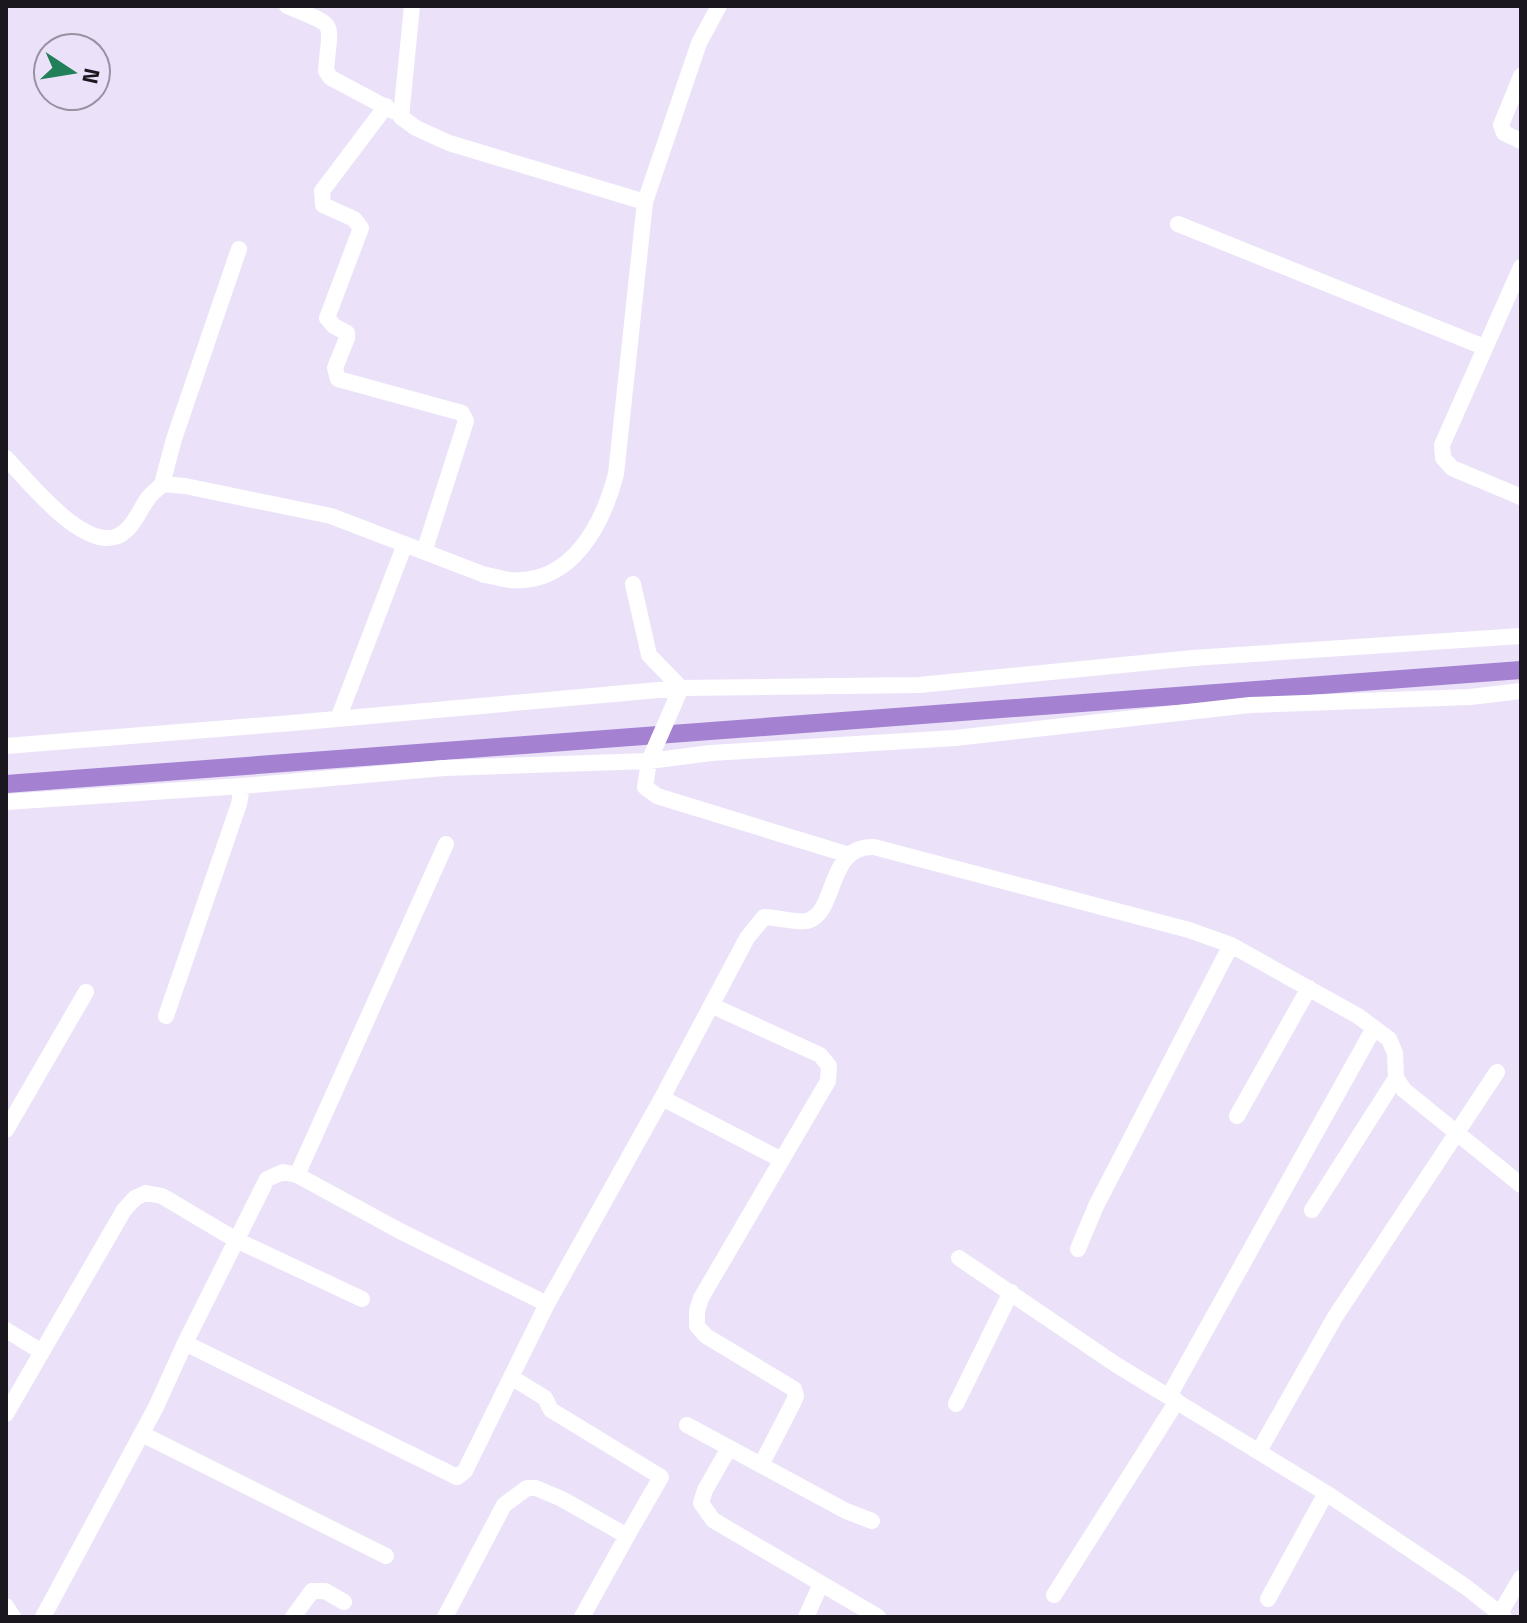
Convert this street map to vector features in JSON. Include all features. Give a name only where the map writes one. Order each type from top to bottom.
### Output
[{"type":"street","points":[[287,6],[325,22],[331,39],[326,71],[331,78],[386,106],[424,132],[449,143],[645,202]]},
{"type":"street","points":[[401,117],[412,6]]},
{"type":"street","points":[[162,484],[331,516],[485,575],[512,580],[546,574],[570,559],[590,538],[607,506],[616,474],[645,202],[699,43],[719,6]]},
{"type":"street","points":[[1521,76],[1501,125],[1504,133],[1521,141]]},
{"type":"street","points":[[386,106],[322,191],[323,205],[354,219],[361,228],[327,318],[347,333],[335,368],[338,379],[462,413],[466,421],[424,552]]},
{"type":"street","points":[[1178,224],[1484,347]]},
{"type":"street","points":[[6,458],[77,528],[96,536],[117,537],[131,526],[149,497],[162,484],[174,439],[239,249]]},
{"type":"street","points":[[1521,267],[1442,445],[1443,458],[1452,468],[1521,497]]},
{"type":"street","points":[[1505,302],[1521,310]]},
{"type":"street","points":[[338,719],[405,544]]},
{"type":"street","points":[[633,584],[649,655],[678,694]]},
{"type":"street","points":[[6,746],[678,694],[919,685],[1193,658],[1521,636]]},
{"type":"street","points":[[6,802],[652,753],[711,753],[955,738],[1250,705],[1470,697],[1521,691]]},
{"type":"street","points":[[678,694],[652,753],[645,787],[657,796],[849,855]]},
{"type":"street","points":[[166,1016],[239,804],[242,786]]},
{"type":"street","points":[[297,1175],[446,844]]},
{"type":"street","points":[[185,1343],[457,1477],[465,1471],[547,1304],[713,1006],[747,938],[764,917],[807,921],[816,915],[849,855],[863,847],[874,847],[1189,930],[1231,945],[1309,988],[1389,1039],[1395,1053],[1396,1078],[1404,1090],[1521,1185]]},
{"type":"street","points":[[1078,1249],[1096,1206],[1231,945]]},
{"type":"street","points":[[1237,1116],[1309,988]]},
{"type":"street","points":[[6,1130],[86,992]]},
{"type":"street","points":[[713,1006],[820,1055],[829,1066],[828,1081],[701,1298],[697,1311],[697,1326],[706,1336],[794,1389],[796,1396],[761,1465]]},
{"type":"street","points":[[1054,1595],[1173,1398],[1374,1028]]},
{"type":"street","points":[[1259,1451],[1335,1317],[1497,1072]]},
{"type":"street","points":[[1312,1210],[1396,1078]]},
{"type":"street","points":[[662,1098],[782,1160]]},
{"type":"street","points":[[43,1617],[142,1434],[267,1179],[283,1172],[297,1175],[400,1231],[547,1304]]},
{"type":"street","points":[[6,1414],[124,1210],[135,1198],[146,1193],[162,1196],[236,1240],[362,1299]]},
{"type":"street","points":[[959,1258],[1115,1364],[1326,1493],[1502,1615],[1521,1578]]},
{"type":"street","points":[[956,1404],[1011,1292]]},
{"type":"street","points":[[6,1330],[42,1352]]},
{"type":"street","points":[[511,1377],[545,1398],[551,1410],[661,1477],[582,1617]]},
{"type":"street","points":[[687,1425],[846,1511],[872,1521]]},
{"type":"street","points":[[142,1434],[386,1556]]},
{"type":"street","points":[[729,1448],[701,1503],[713,1520],[878,1617]]},
{"type":"street","points":[[445,1617],[504,1505],[527,1488],[536,1488],[562,1499],[627,1536]]},
{"type":"street","points":[[1268,1599],[1326,1493]]},
{"type":"street","points":[[806,1617],[821,1584]]},
{"type":"street","points":[[293,1617],[312,1591],[325,1591],[344,1602]]},
{"type":"street","points":[[6,1606],[13,1617]]},
{"type":"waterway","points":[[6,784],[1521,670]]}]
